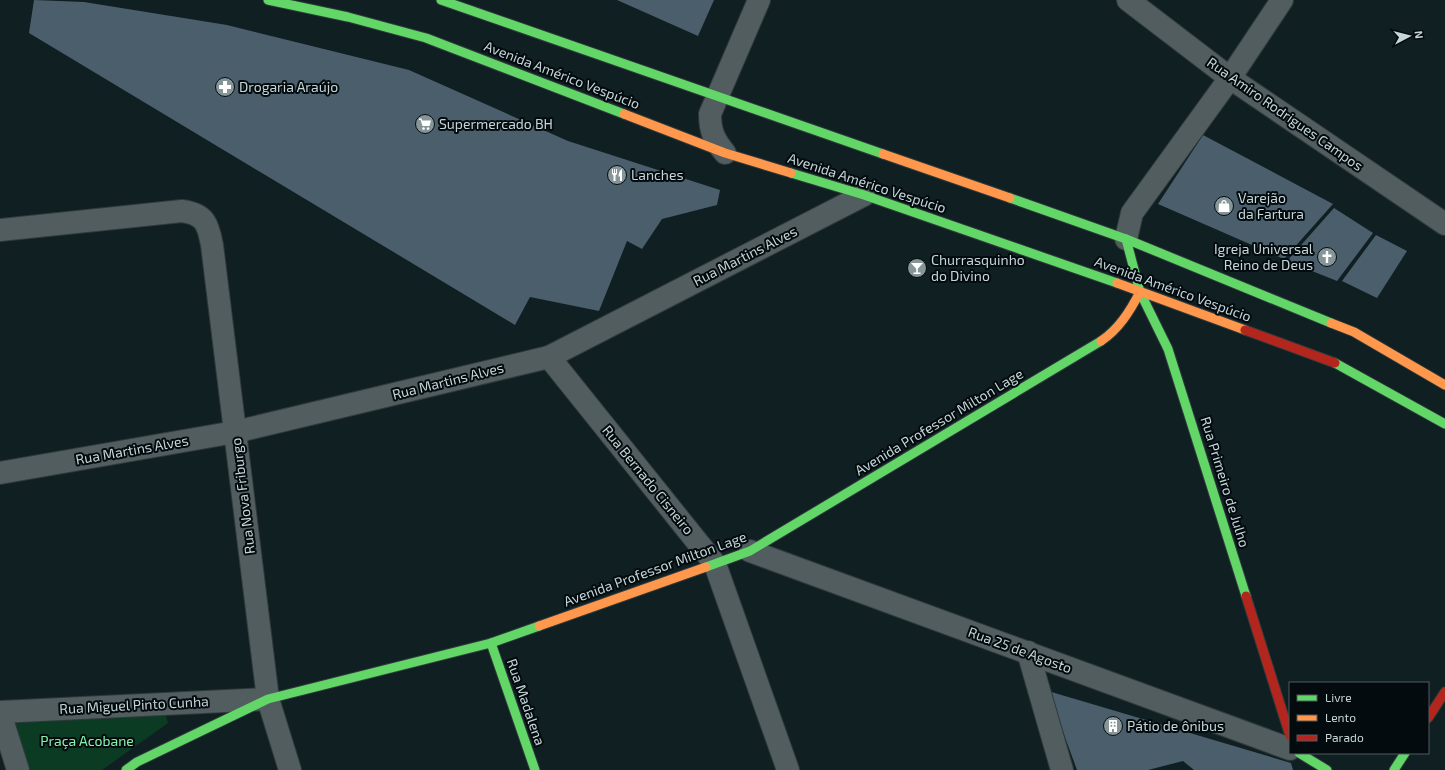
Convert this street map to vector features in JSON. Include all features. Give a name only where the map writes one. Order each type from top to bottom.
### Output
[{"type":"main road","name":"Avenida Américo Vespúcio","points":[[268,0],[348,17],[426,38],[725,153],[864,195],[1140,292],[1333,362],[1445,424]]},
{"type":"main road","name":"Avenida Américo Vespúcio","points":[[441,0],[718,98],[1126,239],[1354,332],[1445,384]]},
{"type":"main road","name":"Rua Primeiro de Julho","points":[[1126,239],[1140,292],[1168,349],[1289,733]]},
{"type":"main road","name":"Avenida Professor Milton Lage","points":[[126,770],[137,762],[268,699],[491,643],[750,551],[1110,335],[1127,315],[1140,292]]},
{"type":"main road","name":"Rua Madalena","points":[[491,643],[535,770]]},
{"type":"main road","points":[[1429,716],[1445,692]]},
{"type":"main road","points":[[1301,754],[1327,770]]},
{"type":"main road","points":[[1394,770],[1404,754]]},
{"type":"street","points":[[725,153],[715,142],[710,128],[710,114],[759,0]]},
{"type":"street","name":"Rua Amiro Rodrigues Campos","points":[[1128,0],[1230,78],[1445,224]]},
{"type":"street","points":[[1126,239],[1132,214],[1230,78],[1282,0]]},
{"type":"street","name":"Rua Martins Alves","points":[[0,473],[235,432],[549,357],[864,195]]},
{"type":"street","name":"Rua Nova Friburgo","points":[[0,230],[182,211],[194,213],[204,220],[209,229],[268,699],[290,770]]},
{"type":"street","name":"Rua Bernado Cisneiro","points":[[549,357],[715,564],[788,770]]},
{"type":"street","name":"Rua 25 de Agosto","points":[[750,551],[1028,652],[1295,757]]},
{"type":"street","points":[[1028,652],[1062,770]]},
{"type":"street","name":"Rua Miguel Pinto Cunha","points":[[0,712],[268,699]]},
{"type":"street","points":[[0,712],[18,770]]},
{"type":"green space","name":"Praça Acobane","points":[[165,712],[168,723],[102,770],[28,770],[9,717]]},
{"type":"building","points":[[34,0],[84,2],[227,25],[409,70],[568,141],[720,190],[717,205],[662,219],[642,249],[627,241],[599,311],[530,297],[515,325],[29,33]]},
{"type":"building","points":[[617,0],[714,0],[698,36]]},
{"type":"building","points":[[1203,135],[1333,204],[1284,259],[1158,204]]},
{"type":"building","points":[[1334,208],[1373,233],[1337,281],[1287,261]]},
{"type":"building","points":[[1376,235],[1407,251],[1377,298],[1342,281]]},
{"type":"building","name":"Pátio de ônibus","points":[[1048,691],[1291,763],[1293,770],[1194,770],[1183,761],[1148,770],[1077,770]]},
{"type":"traffic: fast","points":[[268,0],[348,17],[426,38],[624,114]]},
{"type":"traffic: fast","points":[[441,0],[883,154]]},
{"type":"traffic: fast","points":[[791,173],[864,195],[1117,283]]},
{"type":"traffic: fast","points":[[1010,198],[1126,239],[1331,323]]},
{"type":"traffic: fast","points":[[1126,239],[1140,292],[1168,349],[1246,596]]},
{"type":"traffic: fast","points":[[706,567],[750,551],[1101,341]]},
{"type":"traffic: fast","points":[[1335,363],[1445,424]]},
{"type":"traffic: fast","points":[[126,770],[137,762],[268,699],[491,643],[539,626]]},
{"type":"traffic: fast","points":[[491,643],[535,770]]},
{"type":"traffic: fast","points":[[1301,754],[1327,770]]},
{"type":"traffic: fast","points":[[1394,770],[1404,754]]},
{"type":"traffic: slow","points":[[624,114],[725,153],[791,173]]},
{"type":"traffic: slow","points":[[883,154],[1010,198]]},
{"type":"traffic: slow","points":[[1117,283],[1245,330]]},
{"type":"traffic: slow","points":[[1101,341],[1124,319],[1140,292]]},
{"type":"traffic: slow","points":[[1331,323],[1354,332],[1445,385]]},
{"type":"traffic: slow","points":[[539,626],[706,567]]},
{"type":"traffic: jam","points":[[1245,330],[1335,363]]},
{"type":"traffic: jam","points":[[1246,596],[1289,733]]},
{"type":"traffic: jam","points":[[1429,716],[1445,692]]},
{"type":"place","name":"Drogaria Araújo","points":[[225,87]]},
{"type":"place","name":"Supermercado BH","points":[[425,124]]},
{"type":"place","name":"Lanches","points":[[617,175]]},
{"type":"place","name":"Varejão da Fartura","points":[[1224,206]]},
{"type":"place","name":"Igreja Universal Reino de Deus","points":[[1327,257]]},
{"type":"place","name":"Churrasquinho do Divino","points":[[917,268]]},
{"type":"place","name":"Pátio de ônibus","points":[[1113,726]]}]
